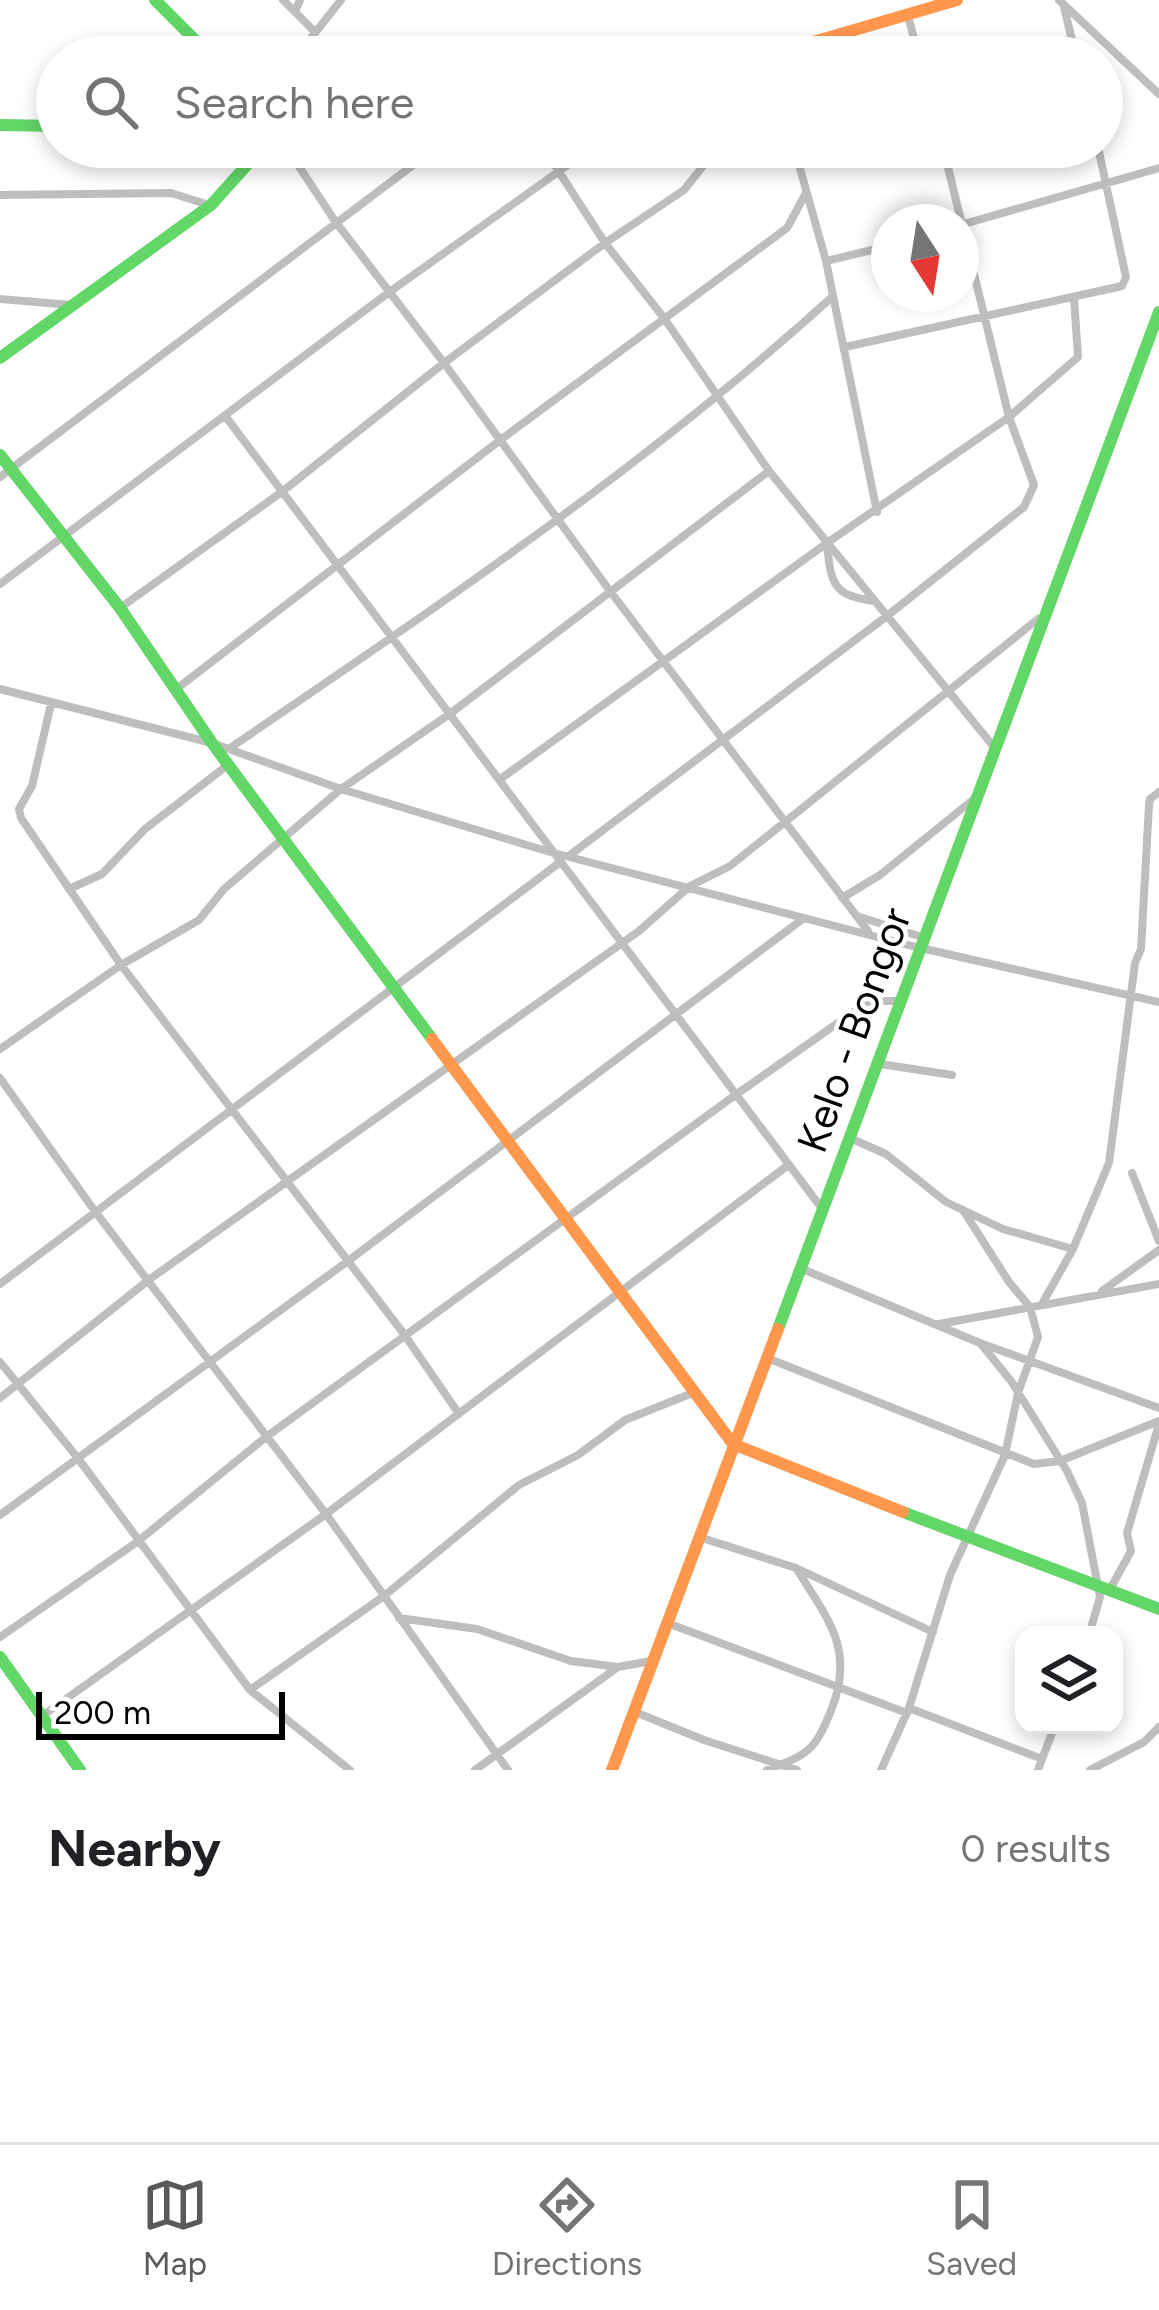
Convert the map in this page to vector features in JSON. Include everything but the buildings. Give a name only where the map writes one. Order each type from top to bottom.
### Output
[{"type":"main road","points":[[155,0],[191,36]]},
{"type":"main road","points":[[835,36],[957,0]]},
{"type":"main road","points":[[0,125],[36,126]]},
{"type":"main road","points":[[2,356],[211,205],[244,168]]},
{"type":"main road","name":"Kelo - Bongor","points":[[612,1770],[1159,313]]},
{"type":"main road","points":[[0,455],[5,473],[121,608],[212,743],[733,1444],[1159,1610]]},
{"type":"main road","points":[[0,1657],[80,1770]]},
{"type":"street","points":[[168,12],[180,0]]},
{"type":"street","points":[[283,0],[314,31]]},
{"type":"street","points":[[295,11],[300,0]]},
{"type":"street","points":[[311,36],[341,0]]},
{"type":"street","points":[[1061,3],[1070,36]]},
{"type":"street","points":[[1061,3],[1097,36]]},
{"type":"street","points":[[908,14],[914,36]]},
{"type":"street","points":[[1123,61],[1159,94]]},
{"type":"street","points":[[300,168],[556,519],[870,934]]},
{"type":"street","points":[[5,473],[408,168]]},
{"type":"street","points":[[556,168],[769,471],[994,746]]},
{"type":"street","points":[[0,584],[388,292],[564,168]]},
{"type":"street","points":[[121,608],[283,491],[444,363],[684,190],[702,168]]},
{"type":"street","points":[[799,168],[826,261],[877,512]]},
{"type":"street","points":[[948,168],[958,204]]},
{"type":"street","points":[[845,347],[1074,298],[1126,282],[1103,168]]},
{"type":"street","points":[[979,219],[1159,168]]},
{"type":"street","points":[[0,195],[171,193],[211,205]]},
{"type":"street","points":[[174,691],[499,441],[787,228],[806,194]]},
{"type":"street","points":[[826,261],[871,250]]},
{"type":"street","points":[[569,856],[1024,507],[1032,494],[1031,475],[1009,418],[979,285]]},
{"type":"street","points":[[229,748],[556,519],[718,395],[832,297]]},
{"type":"street","points":[[499,780],[1009,418],[1078,357],[1074,298]]},
{"type":"street","points":[[0,299],[72,305]]},
{"type":"street","points":[[226,417],[823,1210]]},
{"type":"street","points":[[0,1048],[121,965],[199,920],[224,889],[341,789],[451,713],[769,471]]},
{"type":"street","points":[[827,543],[830,578],[838,590],[855,599],[875,601]]},
{"type":"street","points":[[0,1398],[149,1280],[657,918],[689,886],[730,866],[1049,610]]},
{"type":"street","points":[[0,689],[229,748],[341,789],[550,852],[1159,1002]]},
{"type":"street","points":[[51,704],[32,786],[19,809],[21,818],[121,965],[404,1334],[459,1414]]},
{"type":"street","points":[[70,889],[102,874],[145,830],[229,764]]},
{"type":"street","points":[[1042,1304],[1073,1250],[1109,1163],[1141,949],[1150,799],[1159,792]]},
{"type":"street","points":[[842,898],[880,875],[975,798]]},
{"type":"street","points":[[0,1284],[559,863]]},
{"type":"street","points":[[855,916],[921,942]]},
{"type":"street","points":[[0,1515],[348,1262],[806,917]]},
{"type":"street","points":[[0,1637],[137,1542],[266,1437],[734,1096],[869,1001],[899,1001]]},
{"type":"street","points":[[878,1064],[952,1075]]},
{"type":"street","points":[[0,1078],[94,1210],[326,1514],[508,1770]]},
{"type":"street","points":[[850,1138],[886,1154],[928,1191],[963,1210],[1030,1239],[1073,1250]]},
{"type":"street","points":[[42,1716],[326,1514],[788,1166]]},
{"type":"street","points":[[1099,1293],[1159,1245],[1132,1173]]},
{"type":"street","points":[[881,1770],[908,1710],[950,1576],[1005,1455],[1018,1393],[1038,1337],[1030,1307],[963,1210]]},
{"type":"street","points":[[799,1267],[980,1342],[1159,1408]]},
{"type":"street","points":[[938,1324],[1159,1284]]},
{"type":"street","points":[[980,1342],[1018,1393],[1082,1503],[1104,1589]]},
{"type":"street","points":[[765,1358],[1034,1464],[1060,1461],[1159,1423]]},
{"type":"street","points":[[0,1362],[77,1456],[250,1690],[350,1770]]},
{"type":"street","points":[[250,1690],[383,1596],[519,1485],[578,1455],[625,1420],[695,1392]]},
{"type":"street","points":[[1092,1626],[1104,1589],[1131,1551],[1127,1533],[1159,1423]]},
{"type":"street","points":[[1150,1455],[1159,1465]]},
{"type":"street","points":[[698,1536],[796,1568],[933,1632]]},
{"type":"street","points":[[767,1770],[804,1756],[819,1742],[840,1687],[842,1653],[835,1633],[796,1568]]},
{"type":"street","points":[[399,1618],[477,1629],[571,1661],[619,1667],[652,1660]]},
{"type":"street","points":[[668,1623],[1042,1759]]},
{"type":"street","points":[[476,1770],[619,1667]]},
{"type":"street","points":[[634,1712],[797,1770]]},
{"type":"street","points":[[1090,1770],[1144,1742],[1159,1727]]},
{"type":"street","points":[[1038,1770],[1052,1734]]},
{"type":"traffic: fast","points":[[155,0],[191,36]]},
{"type":"traffic: fast","points":[[0,125],[36,126]]},
{"type":"traffic: fast","points":[[0,358],[211,205],[244,168]]},
{"type":"traffic: fast","points":[[778,1329],[1159,312]]},
{"type":"traffic: fast","points":[[0,455],[120,608],[212,743],[432,1039]]},
{"type":"traffic: fast","points":[[903,1512],[1159,1609]]},
{"type":"traffic: fast","points":[[0,1657],[80,1770]]},
{"type":"traffic: slow","points":[[834,36],[957,0]]},
{"type":"traffic: slow","points":[[432,1039],[733,1444],[903,1512]]},
{"type":"traffic: slow","points":[[612,1770],[778,1329]]}]
